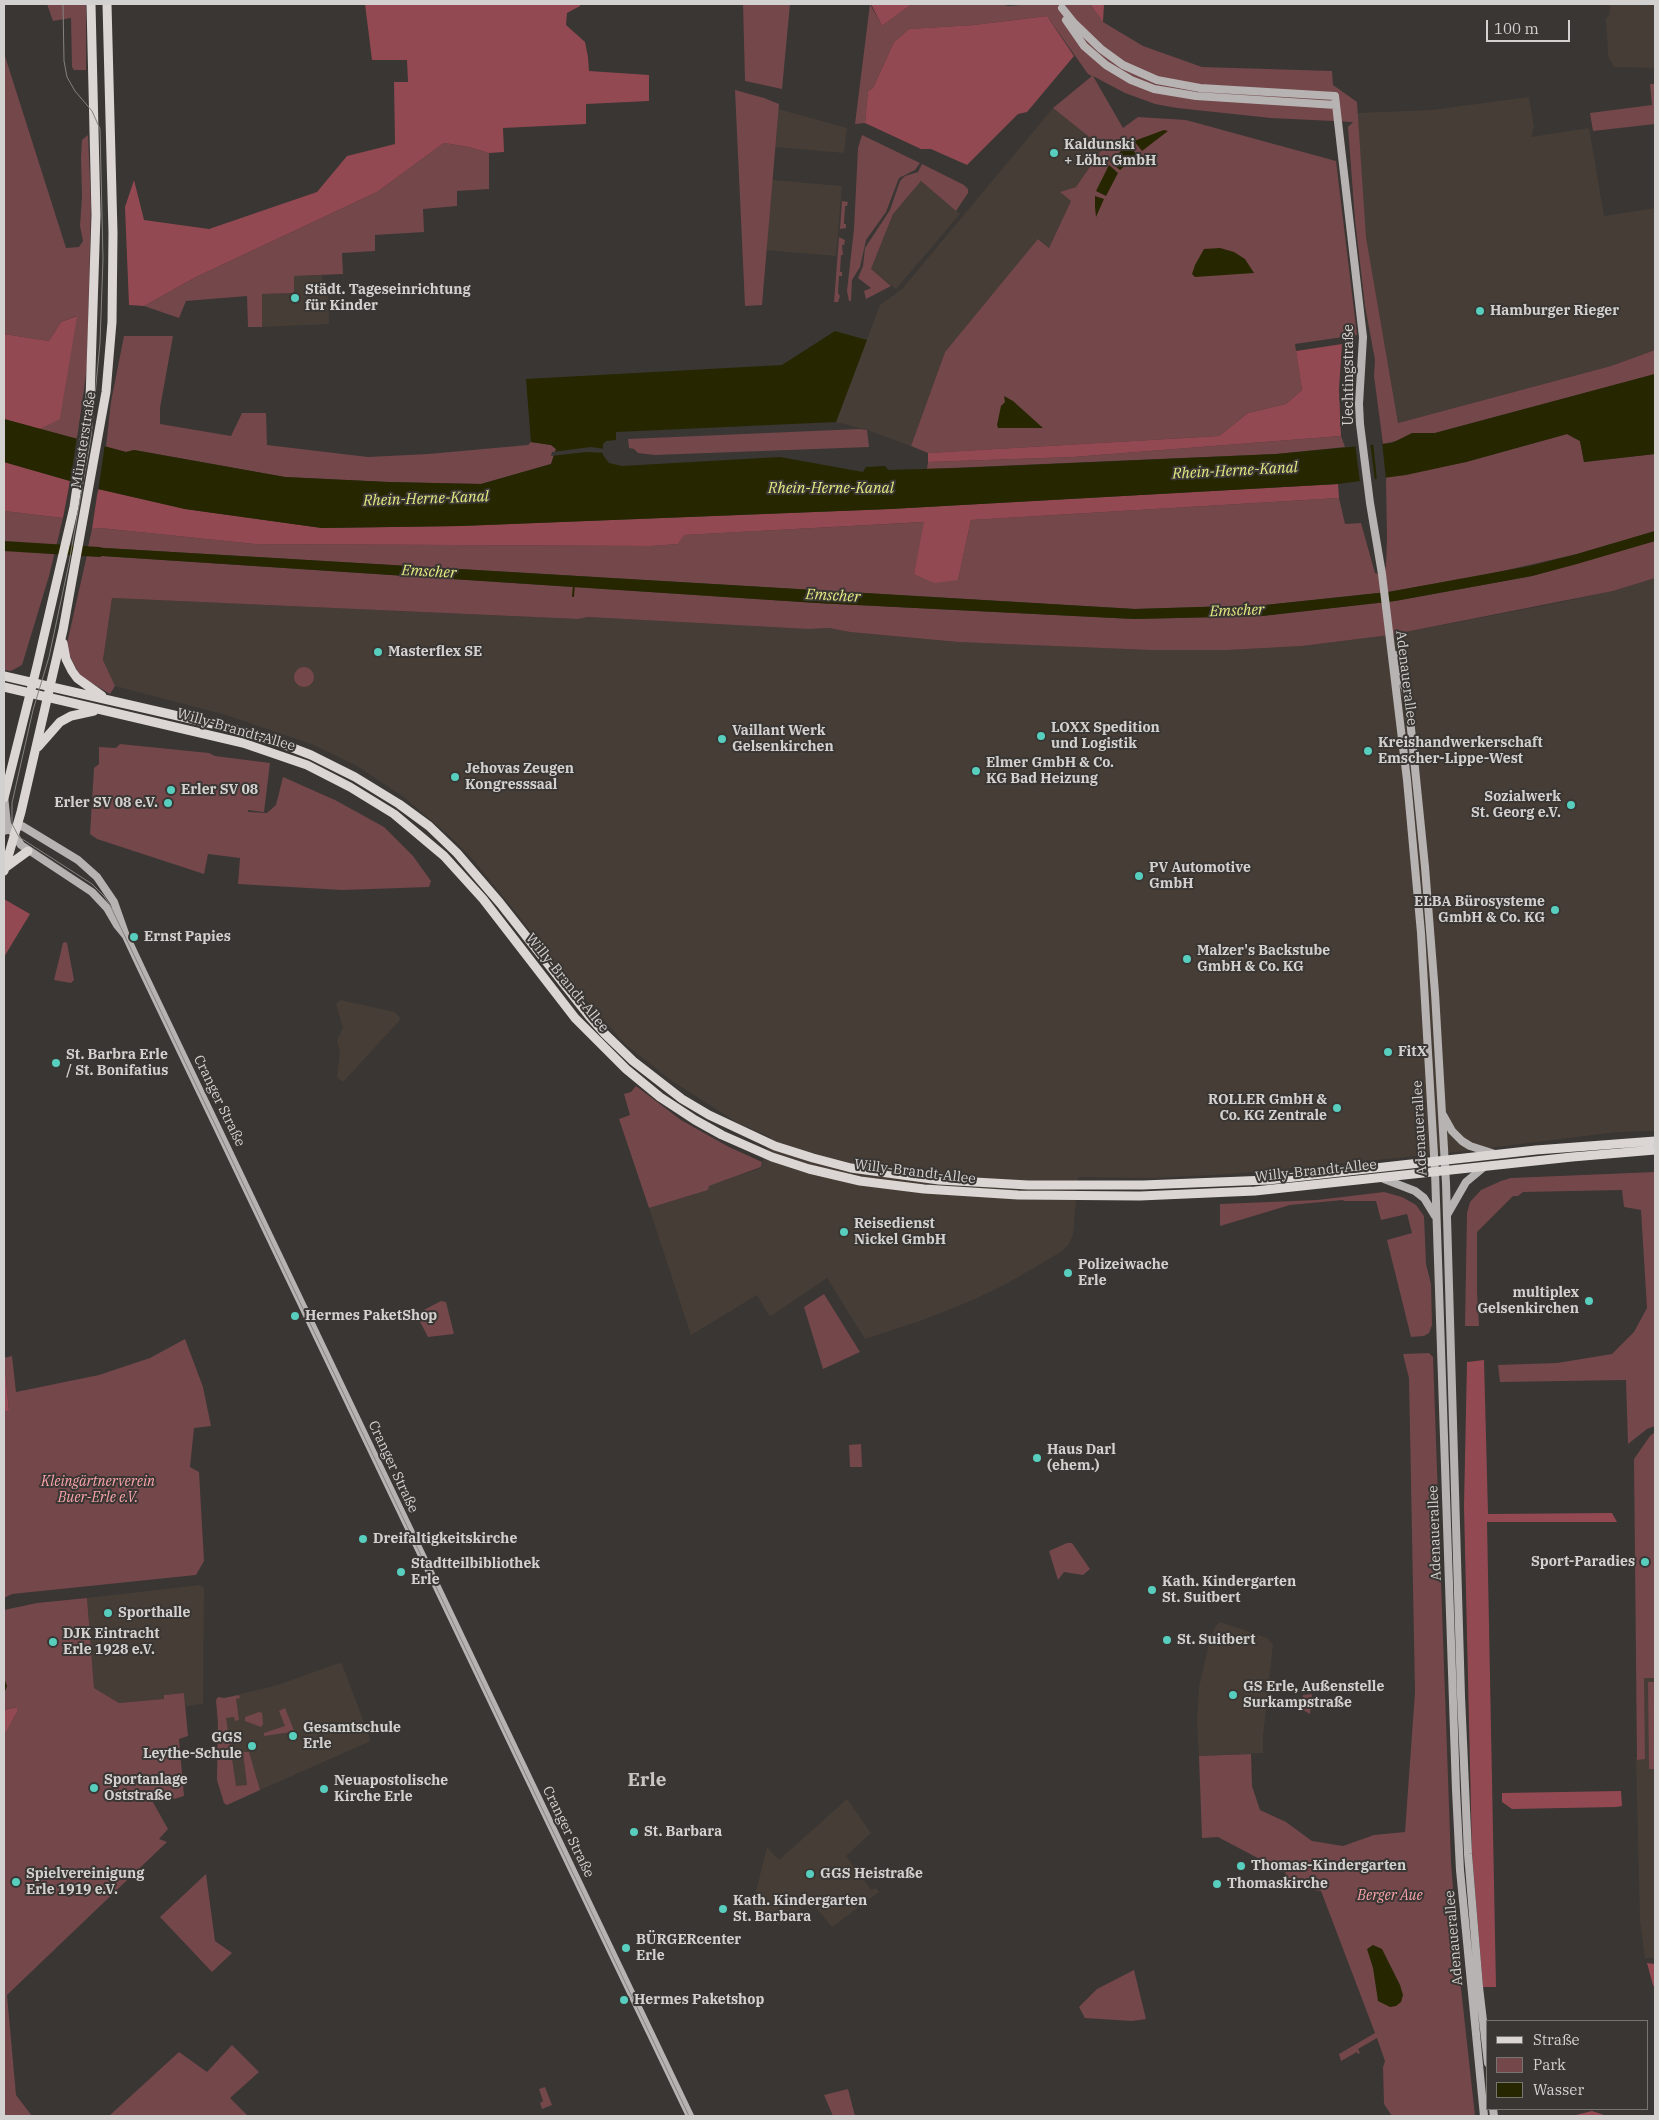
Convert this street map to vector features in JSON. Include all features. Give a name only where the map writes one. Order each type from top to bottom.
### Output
[{"type":"main road","name":"Münsterstraße","points":[[4,797],[76,498],[92,384],[96,215],[91,4]]},
{"type":"main road","name":"Münsterstraße","points":[[4,870],[11,831],[21,812],[63,630],[83,530],[106,392],[112,322],[112,174],[108,4]]},
{"type":"main road","name":"Uechtingstraße","points":[[1062,6],[1074,23],[1101,49],[1129,68],[1157,80],[1200,88],[1335,96],[1363,337],[1359,404],[1362,438],[1387,624]]},
{"type":"main road","points":[[1062,6],[1066,20],[1084,46],[1118,73],[1142,84],[1166,91],[1196,96],[1336,105]]},
{"type":"main road","name":"Adenauerallee","points":[[1387,624],[1408,699],[1431,930],[1445,1160],[1461,1696],[1468,1854],[1486,2046]]},
{"type":"main road","name":"Adenauerallee","points":[[1387,624],[1407,780],[1421,934],[1435,1172],[1460,1862],[1484,2116]]},
{"type":"main road","points":[[63,630],[63,648],[72,671],[77,678],[104,698]]},
{"type":"main road","name":"Willy-Brandt-Allee","points":[[4,676],[226,727],[311,756],[355,777],[399,804],[429,826],[457,853],[500,903],[589,1016],[618,1048],[682,1099],[739,1131],[775,1146],[851,1168],[968,1182],[1066,1186],[1152,1185],[1268,1180],[1497,1154],[1655,1141]]},
{"type":"main road","name":"Willy-Brandt-Allee","points":[[4,688],[209,734],[276,753],[307,765],[350,787],[394,814],[444,856],[482,899],[570,1011],[598,1043],[626,1070],[660,1097],[695,1120],[722,1135],[772,1157],[860,1181],[924,1189],[1090,1197],[1254,1191],[1655,1150]]},
{"type":"main road","points":[[35,751],[60,722],[71,716],[99,710]]},
{"type":"main road","points":[[4,797],[6,820],[11,831]]},
{"type":"main road","points":[[21,812],[22,821],[31,830]]},
{"type":"main road","name":"Cranger Straße","points":[[126,936],[116,925],[108,908],[92,892],[20,845],[11,831],[22,826],[78,860],[97,877],[114,902],[126,936],[690,2116]]},
{"type":"main road","points":[[4,870],[14,860],[28,851]]},
{"type":"main road","points":[[1442,1115],[1452,1131],[1462,1141],[1478,1149],[1497,1154]]},
{"type":"main road","points":[[1446,1216],[1466,1182],[1484,1167]]},
{"type":"main road","points":[[1384,1178],[1415,1190],[1424,1198],[1436,1217]]},
{"type":"shaded area","points":[[365,4],[580,4],[580,6],[567,13],[566,25],[585,42],[589,71],[649,75],[649,101],[586,104],[586,124],[503,128],[504,152],[489,153],[469,147],[444,143],[377,192],[196,277],[144,306],[129,305],[125,207],[134,180],[144,220],[209,229],[317,192],[347,156],[395,144],[394,82],[408,82],[407,60],[372,60]]},
{"type":"shaded area","points":[[871,4],[912,4],[882,26]]},
{"type":"shaded area","points":[[1090,4],[1104,4],[1103,22]]},
{"type":"shaded area","points":[[1610,4],[1655,4],[1655,68],[1614,67],[1608,56],[1606,18],[1609,16]]},
{"type":"shaded area","points":[[1047,16],[1074,56],[1027,112],[1018,114],[967,165],[931,149],[921,149],[865,123],[868,91],[873,88],[894,42],[909,29],[974,25]]},
{"type":"shaded area","points":[[1529,97],[1534,127],[1531,137],[1589,128],[1604,216],[1655,208],[1655,350],[1611,366],[1398,423],[1366,237],[1357,113],[1432,110]]},
{"type":"shaded area","points":[[1053,108],[1103,148],[1076,187],[1061,192],[1071,201],[1049,248],[1039,239],[945,352],[911,446],[867,430],[836,422],[880,305],[902,289]]},
{"type":"shaded area","points":[[778,109],[847,128],[844,153],[775,147]]},
{"type":"shaded area","points":[[772,180],[842,186],[836,256],[766,250]]},
{"type":"shaded area","points":[[921,181],[960,214],[896,289],[871,269],[893,214]]},
{"type":"shaded area","name":"Städt. Tageseinrichtung für Kinder","points":[[322,275],[323,288],[328,289],[329,324],[262,327],[262,294],[294,293],[294,276]]},
{"type":"shaded area","points":[[77,316],[60,419],[40,429],[4,419],[4,334],[49,341],[61,322]]},
{"type":"shaded area","points":[[1342,344],[1339,389],[1341,436],[1073,457],[928,462],[928,453],[1219,436],[1248,413],[1286,404],[1302,390],[1296,351]]},
{"type":"shaded area","points":[[4,462],[70,481],[63,518],[4,511]]},
{"type":"shaded area","points":[[1338,484],[1339,498],[971,520],[958,580],[934,583],[914,574],[924,522],[684,535],[678,544],[651,546],[255,544],[100,528],[92,529],[98,489],[185,509],[322,528],[460,526],[890,509]]},
{"type":"shaded area","points":[[1655,578],[1655,1131],[1617,1132],[1448,1153],[1232,1174],[1154,1178],[1078,1177],[1073,1235],[1069,1244],[1061,1252],[1006,1284],[973,1300],[920,1321],[865,1339],[827,1278],[771,1316],[757,1295],[691,1335],[649,1208],[708,1190],[709,1186],[761,1168],[770,1137],[738,1123],[672,1081],[625,1044],[555,965],[522,920],[475,862],[453,839],[405,798],[357,766],[314,745],[226,715],[115,686],[103,660],[112,598],[578,619],[588,617],[808,629],[829,628],[850,632],[958,642],[1150,650],[1228,650],[1302,646],[1390,635],[1613,591]]},
{"type":"shaded area","points":[[4,899],[30,914],[4,957]]},
{"type":"shaded area","points":[[340,1000],[395,1012],[401,1019],[343,1082],[337,1077],[340,1052],[337,1040],[343,1028],[336,1004]]},
{"type":"shaded area","points":[[4,1358],[9,1411],[4,1412]]},
{"type":"shaded area","points":[[1484,1360],[1488,1514],[1612,1513],[1617,1522],[1487,1522],[1496,1987],[1483,1987],[1472,1852],[1464,1506],[1467,1362]]},
{"type":"shaded area","points":[[200,1585],[204,1588],[203,1704],[186,1706],[184,1693],[165,1695],[165,1699],[119,1703],[94,1688],[87,1598]]},
{"type":"shaded area","name":"GS Erle, Außenstelle Surkampstraße","points":[[1220,1622],[1267,1638],[1273,1644],[1263,1753],[1199,1756],[1197,1721],[1199,1687],[1210,1639],[1215,1627]]},
{"type":"shaded area","name":"Gesamtschule Erle","points":[[339,1663],[342,1664],[371,1741],[226,1805],[217,1780],[218,1697],[224,1698],[278,1685]]},
{"type":"shaded area","points":[[1642,1675],[1655,1675],[1655,1958],[1645,1958],[1640,1921],[1636,1757],[1643,1756]]},
{"type":"shaded area","points":[[17,1707],[17,1712],[4,1736],[4,1710]]},
{"type":"shaded area","points":[[1621,1791],[1622,1806],[1616,1807],[1512,1809],[1502,1802],[1502,1793]]},
{"type":"shaded area","name":"GGS Heistraße","points":[[847,1799],[871,1833],[846,1856],[871,1890],[876,1888],[879,1892],[832,1927],[809,1899],[788,1922],[778,1924],[770,1921],[752,1907],[767,1847],[779,1860]]},
{"type":"shaded area","points":[[1647,1963],[1655,1964],[1655,1988],[1653,1985]]},
{"type":"shaded area","points":[[1592,2111],[1607,2116],[1572,2116]]},
{"type":"green space","points":[[47,4],[86,4],[86,70],[74,70],[72,67],[71,18],[53,21]]},
{"type":"green space","points":[[743,4],[790,4],[782,89],[745,81]]},
{"type":"green space","points":[[870,4],[882,26],[912,4],[999,4],[1009,6],[1090,4],[1103,22],[1143,46],[1202,67],[1332,71],[1333,85],[1357,102],[1366,237],[1398,423],[1611,366],[1655,350],[1655,374],[1435,433],[1414,433],[1400,440],[1383,444],[1374,376],[1375,360],[1365,306],[1355,220],[1348,127],[1353,122],[1271,118],[1177,108],[1155,104],[1125,93],[1093,76],[1123,128],[1138,117],[1186,120],[1336,161],[1357,335],[1295,344],[1302,390],[1286,404],[1248,413],[1219,436],[928,453],[911,446],[945,352],[1038,239],[1049,248],[1071,201],[1060,192],[1076,187],[1103,148],[1053,108],[1092,76],[1088,74],[1047,16],[974,25],[909,29],[894,42],[873,88],[868,91],[865,123],[855,124]]},
{"type":"green space","points":[[4,53],[66,248],[79,247],[83,241],[80,226],[82,197],[81,157],[82,140],[88,135],[91,205],[87,367],[77,439],[40,429],[60,418],[76,316],[61,322],[49,341],[4,334]]},
{"type":"green space","points":[[1650,84],[1655,84],[1655,124],[1593,131],[1590,113],[1652,105]]},
{"type":"green space","points":[[735,90],[779,104],[762,305],[745,306]]},
{"type":"green space","points":[[862,135],[920,163],[915,170],[899,178],[886,212],[866,240],[860,267],[852,280],[851,301],[849,301],[847,291],[854,229],[858,148]]},
{"type":"green space","points":[[444,143],[469,147],[489,153],[489,189],[457,191],[457,206],[423,209],[424,232],[375,235],[375,251],[342,253],[343,274],[294,276],[294,293],[262,294],[262,327],[248,327],[247,296],[186,301],[179,318],[144,306],[196,277],[377,192]]},
{"type":"green space","points":[[922,164],[964,185],[968,189],[968,193],[956,211],[921,181],[893,214],[871,269],[891,286],[866,299],[864,291],[871,288],[858,278],[863,266],[865,248],[890,210],[900,181],[905,176],[918,172]]},
{"type":"green space","points":[[842,201],[848,202],[847,206],[845,206],[844,224],[846,224],[846,228],[840,229]]},
{"type":"green space","points":[[839,237],[845,240],[844,245],[842,245],[843,255],[841,255],[840,272],[842,272],[842,276],[839,276],[838,293],[840,296],[838,302],[834,302]]},
{"type":"green space","points":[[124,336],[173,336],[160,408],[160,424],[231,436],[242,413],[266,413],[267,445],[368,457],[528,445],[531,442],[551,445],[556,449],[551,464],[481,484],[285,477],[134,450],[126,452],[106,447],[111,402]]},
{"type":"green space","points":[[867,430],[869,447],[655,455],[638,453],[634,449],[629,448],[628,439]]},
{"type":"green space","points":[[1567,434],[1580,441],[1584,462],[1655,454],[1655,531],[1577,554],[1485,575],[1388,592],[1265,605],[1135,609],[88,547],[92,529],[100,528],[255,544],[651,546],[678,544],[683,535],[925,522],[914,574],[958,580],[971,520],[1339,498],[1345,524],[1361,523],[1375,573],[1383,575],[1386,566],[1387,538],[1386,477],[1466,462]]},
{"type":"green space","points":[[1341,436],[1345,447],[1276,454],[927,469],[928,462],[1073,457]]},
{"type":"green space","points":[[4,511],[63,518],[49,576],[22,665],[11,671],[4,670]]},
{"type":"green space","points":[[1655,541],[1655,578],[1613,591],[1390,635],[1302,646],[1228,650],[1150,650],[958,642],[850,632],[829,628],[808,629],[588,617],[578,619],[112,598],[103,660],[115,686],[110,694],[80,676],[66,648],[87,555],[817,603],[1134,619],[1262,616],[1395,601],[1532,576]]},
{"type":"green space","points":[[304,667],[311,670],[314,677],[311,684],[304,687],[297,684],[294,677],[297,670]]},
{"type":"green space","points":[[120,744],[209,753],[215,756],[270,763],[264,812],[248,810],[248,812],[267,813],[276,805],[283,777],[335,800],[384,827],[413,856],[431,881],[429,887],[342,890],[238,884],[240,858],[208,854],[204,874],[97,839],[90,834],[94,768],[99,764],[99,747],[116,748]]},
{"type":"green space","points":[[63,943],[67,943],[74,980],[71,983],[54,980]]},
{"type":"green space","points":[[636,1086],[681,1120],[729,1147],[762,1162],[761,1167],[709,1186],[708,1190],[649,1208],[619,1119],[630,1115],[624,1094],[631,1092]]},
{"type":"green space","points":[[1655,1172],[1655,1426],[1647,1429],[1628,1444],[1626,1380],[1500,1382],[1498,1365],[1557,1363],[1612,1354],[1634,1332],[1647,1308],[1641,1210],[1624,1207],[1622,1190],[1523,1192],[1518,1196],[1513,1196],[1477,1232],[1479,1326],[1465,1326],[1467,1213],[1470,1202],[1481,1190],[1511,1178]]},
{"type":"green space","points":[[1384,1192],[1402,1197],[1416,1205],[1424,1216],[1426,1264],[1431,1284],[1432,1325],[1429,1333],[1424,1336],[1411,1337],[1387,1240],[1412,1233],[1407,1214],[1381,1220],[1376,1201],[1343,1200],[1290,1205],[1220,1226],[1220,1204],[1317,1200]]},
{"type":"green space","points":[[824,1294],[860,1352],[823,1369],[804,1307]]},
{"type":"green space","points":[[441,1301],[446,1302],[454,1334],[428,1337],[417,1316],[418,1313]]},
{"type":"green space","name":"Kleingärtnerverein Buer-Erle e.V.","points":[[185,1339],[203,1387],[211,1426],[194,1428],[190,1467],[199,1472],[204,1561],[196,1575],[12,1594],[4,1598],[4,1412],[9,1411],[4,1358],[12,1356],[16,1392],[99,1375],[150,1358]]},
{"type":"green space","name":"Berger Aue","points":[[1429,1353],[1433,1357],[1451,1862],[1460,1979],[1475,2116],[1392,2116],[1384,2104],[1383,2067],[1385,2061],[1377,2038],[1358,2049],[1360,2053],[1358,2054],[1357,2052],[1341,2061],[1339,2054],[1375,2033],[1321,1891],[1280,1885],[1286,1873],[1218,1837],[1202,1838],[1199,1756],[1251,1754],[1252,1786],[1260,1810],[1286,1822],[1312,1841],[1343,1846],[1374,1835],[1405,1832],[1415,1692],[1409,1378],[1403,1354]]},
{"type":"green space","name":"Sport-Paradies","points":[[1655,1432],[1655,1678],[1644,1678],[1645,1759],[1637,1760],[1634,1459]]},
{"type":"green space","points":[[861,1444],[862,1467],[850,1467],[849,1445]]},
{"type":"green space","points":[[1067,1543],[1072,1543],[1090,1569],[1083,1575],[1064,1572],[1058,1580],[1049,1551]]},
{"type":"green space","name":"Sportanlage Oststraße","points":[[87,1598],[94,1688],[119,1703],[164,1699],[164,1695],[184,1693],[188,1736],[179,1739],[184,1796],[174,1799],[169,1793],[150,1797],[168,1829],[159,1839],[167,1842],[7,1995],[16,2095],[32,2116],[4,2116],[4,1736],[17,1712],[16,1707],[4,1710],[4,1610],[37,1603]]},
{"type":"green space","points":[[1648,1682],[1655,1682],[1655,1769],[1649,1769]]},
{"type":"green space","points":[[1312,1694],[1310,1714],[1301,1709],[1303,1695]]},
{"type":"green space","points":[[239,1695],[240,1698],[236,1699],[239,1720],[235,1721],[234,1717],[226,1718],[236,1786],[247,1785],[243,1752],[249,1752],[260,1790],[227,1805],[224,1803],[217,1780],[218,1723],[216,1700],[218,1697],[224,1698]]},
{"type":"green space","points":[[285,1708],[297,1738],[293,1739],[291,1732],[264,1736],[264,1733],[285,1726],[279,1711]]},
{"type":"green space","points":[[259,1712],[262,1713],[263,1724],[261,1727],[245,1721],[245,1717]]},
{"type":"green space","points":[[206,1874],[215,1941],[232,1953],[212,1972],[160,1917]]},
{"type":"green space","points":[[1134,1970],[1146,2019],[1132,2021],[1085,2018],[1079,2007],[1097,1989]]},
{"type":"green space","points":[[232,2045],[259,2072],[230,2098],[248,2116],[109,2116],[179,2052],[207,2072]]},
{"type":"green space","points":[[545,2087],[552,2105],[542,2109],[540,2103],[543,2101],[539,2089]]},
{"type":"green space","points":[[848,2089],[855,2116],[833,2116],[824,2095]]},
{"type":"water","points":[[1164,130],[1168,131],[1142,151],[1134,141]]},
{"type":"water","points":[[1128,144],[1137,155],[1120,170],[1110,162]]},
{"type":"water","points":[[1109,165],[1118,173],[1106,196],[1096,191]]},
{"type":"water","points":[[1095,196],[1104,199],[1096,217],[1095,207]]},
{"type":"water","points":[[1220,248],[1234,252],[1245,259],[1254,273],[1195,277],[1192,274],[1204,249]]},
{"type":"water","name":"Rhein-Herne-Kanal","points":[[835,331],[867,340],[836,422],[616,432],[616,440],[606,441],[603,444],[603,455],[609,463],[622,466],[780,457],[863,472],[866,467],[885,466],[888,470],[958,468],[1276,454],[1392,443],[1412,433],[1435,433],[1655,374],[1655,454],[1584,462],[1580,441],[1567,434],[1466,462],[1406,475],[1338,484],[890,509],[460,526],[322,528],[185,509],[98,489],[4,462],[4,419],[126,452],[134,450],[285,477],[481,484],[551,464],[556,449],[551,445],[531,442],[526,379],[782,365]]},
{"type":"water","points":[[1004,396],[1013,401],[1043,428],[998,428],[1001,406],[1005,402]]},
{"type":"water","points":[[1655,531],[1655,541],[1577,564],[1532,576],[1395,601],[1262,616],[1134,619],[817,603],[87,555],[88,547],[1135,609],[1265,605],[1388,592],[1530,566]]},
{"type":"water","points":[[1373,1945],[1382,1949],[1400,1985],[1403,1995],[1401,2002],[1396,2006],[1390,2007],[1378,2001],[1373,1968],[1367,1949]]},
{"type":"pier","points":[[77,436],[105,444],[98,492],[70,484]]},
{"type":"pier","points":[[1382,441],[1386,480],[1377,481],[1373,442]]},
{"type":"pier","points":[[1370,442],[1375,481],[1360,483],[1355,443]]},
{"type":"pier","points":[[591,447],[605,449],[605,453],[586,452],[551,456],[552,452]]},
{"type":"waterway","name":"Emscher","points":[[4,546],[99,552]]},
{"type":"waterway","points":[[573,596],[574,585]]},
{"type":"waterway","points":[[4,1681],[6,1686],[4,1691]]},
{"type":"tram line","points":[[63,4],[64,61],[67,77],[75,91],[92,111],[100,129],[103,259],[100,343],[91,437],[69,563],[49,657],[33,710],[12,803],[12,824],[19,837],[92,884],[110,905],[689,2116]]},
{"type":"place","name":"Kaldunski + Löhr GmbH","points":[[1054,153]]},
{"type":"place","name":"Städt. Tageseinrichtung für Kinder","points":[[295,298]]},
{"type":"place","name":"Hamburger Rieger","points":[[1480,311]]},
{"type":"place","name":"Masterflex SE","points":[[378,652]]},
{"type":"place","name":"LOXX Spedition und Logistik","points":[[1041,736]]},
{"type":"place","name":"Vaillant Werk Gelsenkirchen","points":[[722,739]]},
{"type":"place","name":"Kreishandwerkerschaft Emscher-Lippe-West","points":[[1368,751]]},
{"type":"place","name":"Elmer GmbH & Co. KG Bad Heizung","points":[[976,771]]},
{"type":"place","name":"Jehovas Zeugen Kongresssaal","points":[[455,777]]},
{"type":"place","name":"Erler SV 08","points":[[171,790]]},
{"type":"place","name":"Erler SV 08 e.V.","points":[[168,803]]},
{"type":"place","name":"Sozialwerk St. Georg e.V.","points":[[1571,805]]},
{"type":"place","name":"PV Automotive GmbH","points":[[1139,876]]},
{"type":"place","name":"ELBA Bürosysteme GmbH & Co. KG","points":[[1555,910]]},
{"type":"place","name":"Ernst Papies","points":[[134,937]]},
{"type":"place","name":"Malzer's Backstube GmbH & Co. KG","points":[[1187,959]]},
{"type":"place","name":"FitX","points":[[1388,1052]]},
{"type":"place","name":"St. Barbra Erle / St. Bonifatius","points":[[56,1063]]},
{"type":"place","name":"ROLLER GmbH & Co. KG Zentrale","points":[[1337,1108]]},
{"type":"place","name":"Reisedienst Nickel GmbH","points":[[844,1232]]},
{"type":"place","name":"Polizeiwache Erle","points":[[1068,1273]]},
{"type":"place","name":"multiplex Gelsenkirchen","points":[[1589,1301]]},
{"type":"place","name":"Hermes PaketShop","points":[[295,1316]]},
{"type":"place","name":"Haus Darl (ehem.)","points":[[1037,1458]]},
{"type":"place","name":"Dreifaltigkeitskirche","points":[[363,1539]]},
{"type":"place","name":"Sport-Paradies","points":[[1645,1562]]},
{"type":"place","name":"Stadtteilbibliothek Erle","points":[[401,1572]]},
{"type":"place","name":"Kath. Kindergarten St. Suitbert","points":[[1152,1590]]},
{"type":"place","name":"Sporthalle","points":[[108,1613]]},
{"type":"place","name":"St. Suitbert","points":[[1167,1640]]},
{"type":"place","name":"DJK Eintracht Erle 1928 e.V.","points":[[53,1642]]},
{"type":"place","name":"GS Erle, Außenstelle Surkampstraße","points":[[1233,1695]]},
{"type":"place","name":"Gesamtschule Erle","points":[[293,1736]]},
{"type":"place","name":"GGS Leythe-Schule","points":[[252,1746]]},
{"type":"place","name":"Sportanlage Oststraße","points":[[94,1788]]},
{"type":"place","name":"Neuapostolische Kirche Erle","points":[[324,1789]]},
{"type":"place","name":"St. Barbara","points":[[634,1832]]},
{"type":"place","name":"Thomas-Kindergarten","points":[[1241,1866]]},
{"type":"place","name":"GGS Heistraße","points":[[810,1874]]},
{"type":"place","name":"Spielvereinigung Erle 1919 e.V.","points":[[16,1882]]},
{"type":"place","name":"Thomaskirche","points":[[1217,1884]]},
{"type":"place","name":"Kath. Kindergarten St. Barbara","points":[[723,1909]]},
{"type":"place","name":"BÜRGERcenter Erle","points":[[626,1948]]},
{"type":"place","name":"Hermes Paketshop","points":[[624,2000]]},
{"type":"district","name":"Erle","points":[[647,1781]]}]
